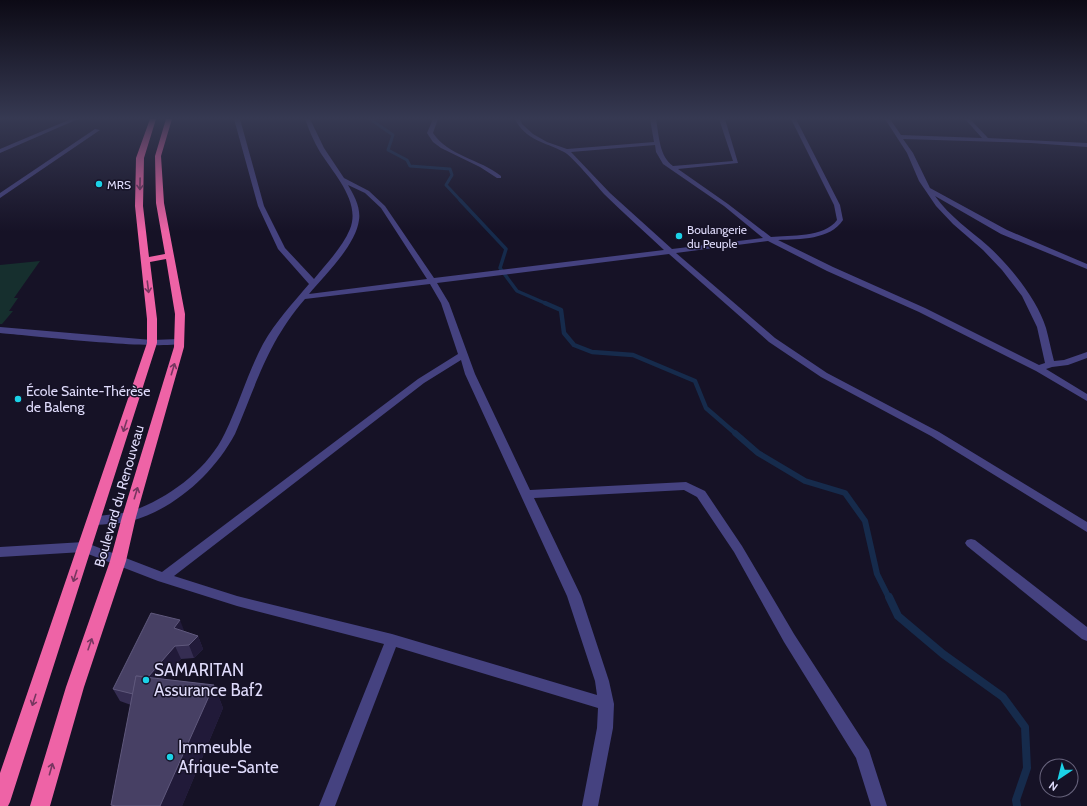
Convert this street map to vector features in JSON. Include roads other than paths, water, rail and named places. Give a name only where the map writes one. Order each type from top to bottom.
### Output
[{"type":"highway","name":"Boulevard du Renouveau","points":[[0,802],[6,766],[94,521],[152,343],[152,319],[145,260],[150,204],[149,157]]},
{"type":"highway","points":[[149,157],[150,204]]},
{"type":"highway","name":"Boulevard du Renouveau","points":[[40,806],[75,687],[118,561],[129,517],[179,342],[180,314],[168,256],[150,204]]},
{"type":"highway","points":[[145,260],[168,256]]},
{"type":"street","points":[[0,196],[58,157]]},
{"type":"street","points":[[247,157],[261,206],[282,249],[314,284]]},
{"type":"street","points":[[94,521],[129,517],[151,508],[181,489],[222,448],[230,434],[258,363],[285,317],[336,257],[354,228],[356,218],[342,179],[327,157]]},
{"type":"street","points":[[464,157],[483,166],[499,177]]},
{"type":"street","points":[[571,157],[608,194],[671,252],[746,319],[772,340],[818,371],[855,393],[935,434],[1087,528]]},
{"type":"street","points":[[662,157],[665,163],[671,168],[726,205],[769,239],[830,269],[922,310],[1039,369],[1087,398]]},
{"type":"street","points":[[671,168],[736,162],[734,157]]},
{"type":"street","points":[[303,297],[769,239],[813,235],[828,231],[838,223],[840,218],[836,205],[812,157]]},
{"type":"street","points":[[911,157],[917,171],[938,205],[955,223],[986,248],[1005,268],[1026,296],[1041,327],[1050,364]]},
{"type":"street","points":[[342,179],[367,192],[383,207],[433,282],[445,303],[463,355],[574,596],[602,681],[606,704],[605,728],[590,806]]},
{"type":"street","points":[[927,188],[1004,232],[1087,267]]},
{"type":"street","points":[[0,330],[152,343],[179,342]]},
{"type":"street","points":[[162,578],[421,381],[463,355]]},
{"type":"street","points":[[1039,369],[1050,364],[1065,363],[1087,355]]},
{"type":"street","points":[[526,494],[679,486],[686,486],[701,494],[738,549],[789,638],[863,755],[879,806]]},
{"type":"street","points":[[971,543],[1087,635]]},
{"type":"street","points":[[0,552],[84,547],[162,578],[237,601],[392,640],[606,704]]},
{"type":"street","points":[[327,806],[392,640]]},
{"type":"waterway","points":[[401,157],[407,160],[410,166],[450,169],[452,175],[446,185],[461,201]]},
{"type":"waterway","points":[[460,200],[506,249],[500,268],[517,291],[547,304]]},
{"type":"waterway","points":[[545,303],[561,310],[564,333],[574,345],[592,352],[633,355],[695,381],[706,408],[736,434]]},
{"type":"waterway","points":[[735,433],[758,453],[805,481],[845,493],[865,521],[877,574],[889,598]]},
{"type":"waterway","points":[[889,597],[898,616],[943,654],[1003,697],[1025,727],[1027,768],[1016,800],[1017,806]]},
{"type":"place","name":"MRS","points":[[99,184]]},
{"type":"place","name":"Boulangerie du Peuple","points":[[679,236]]},
{"type":"place","name":"École Sainte-Thérèse de Baleng","points":[[18,399]]},
{"type":"place","name":"SAMARITAN Assurance Baf2","points":[[146,680]]},
{"type":"place","name":"Immeuble Afrique-Sante","points":[[170,757]]}]
